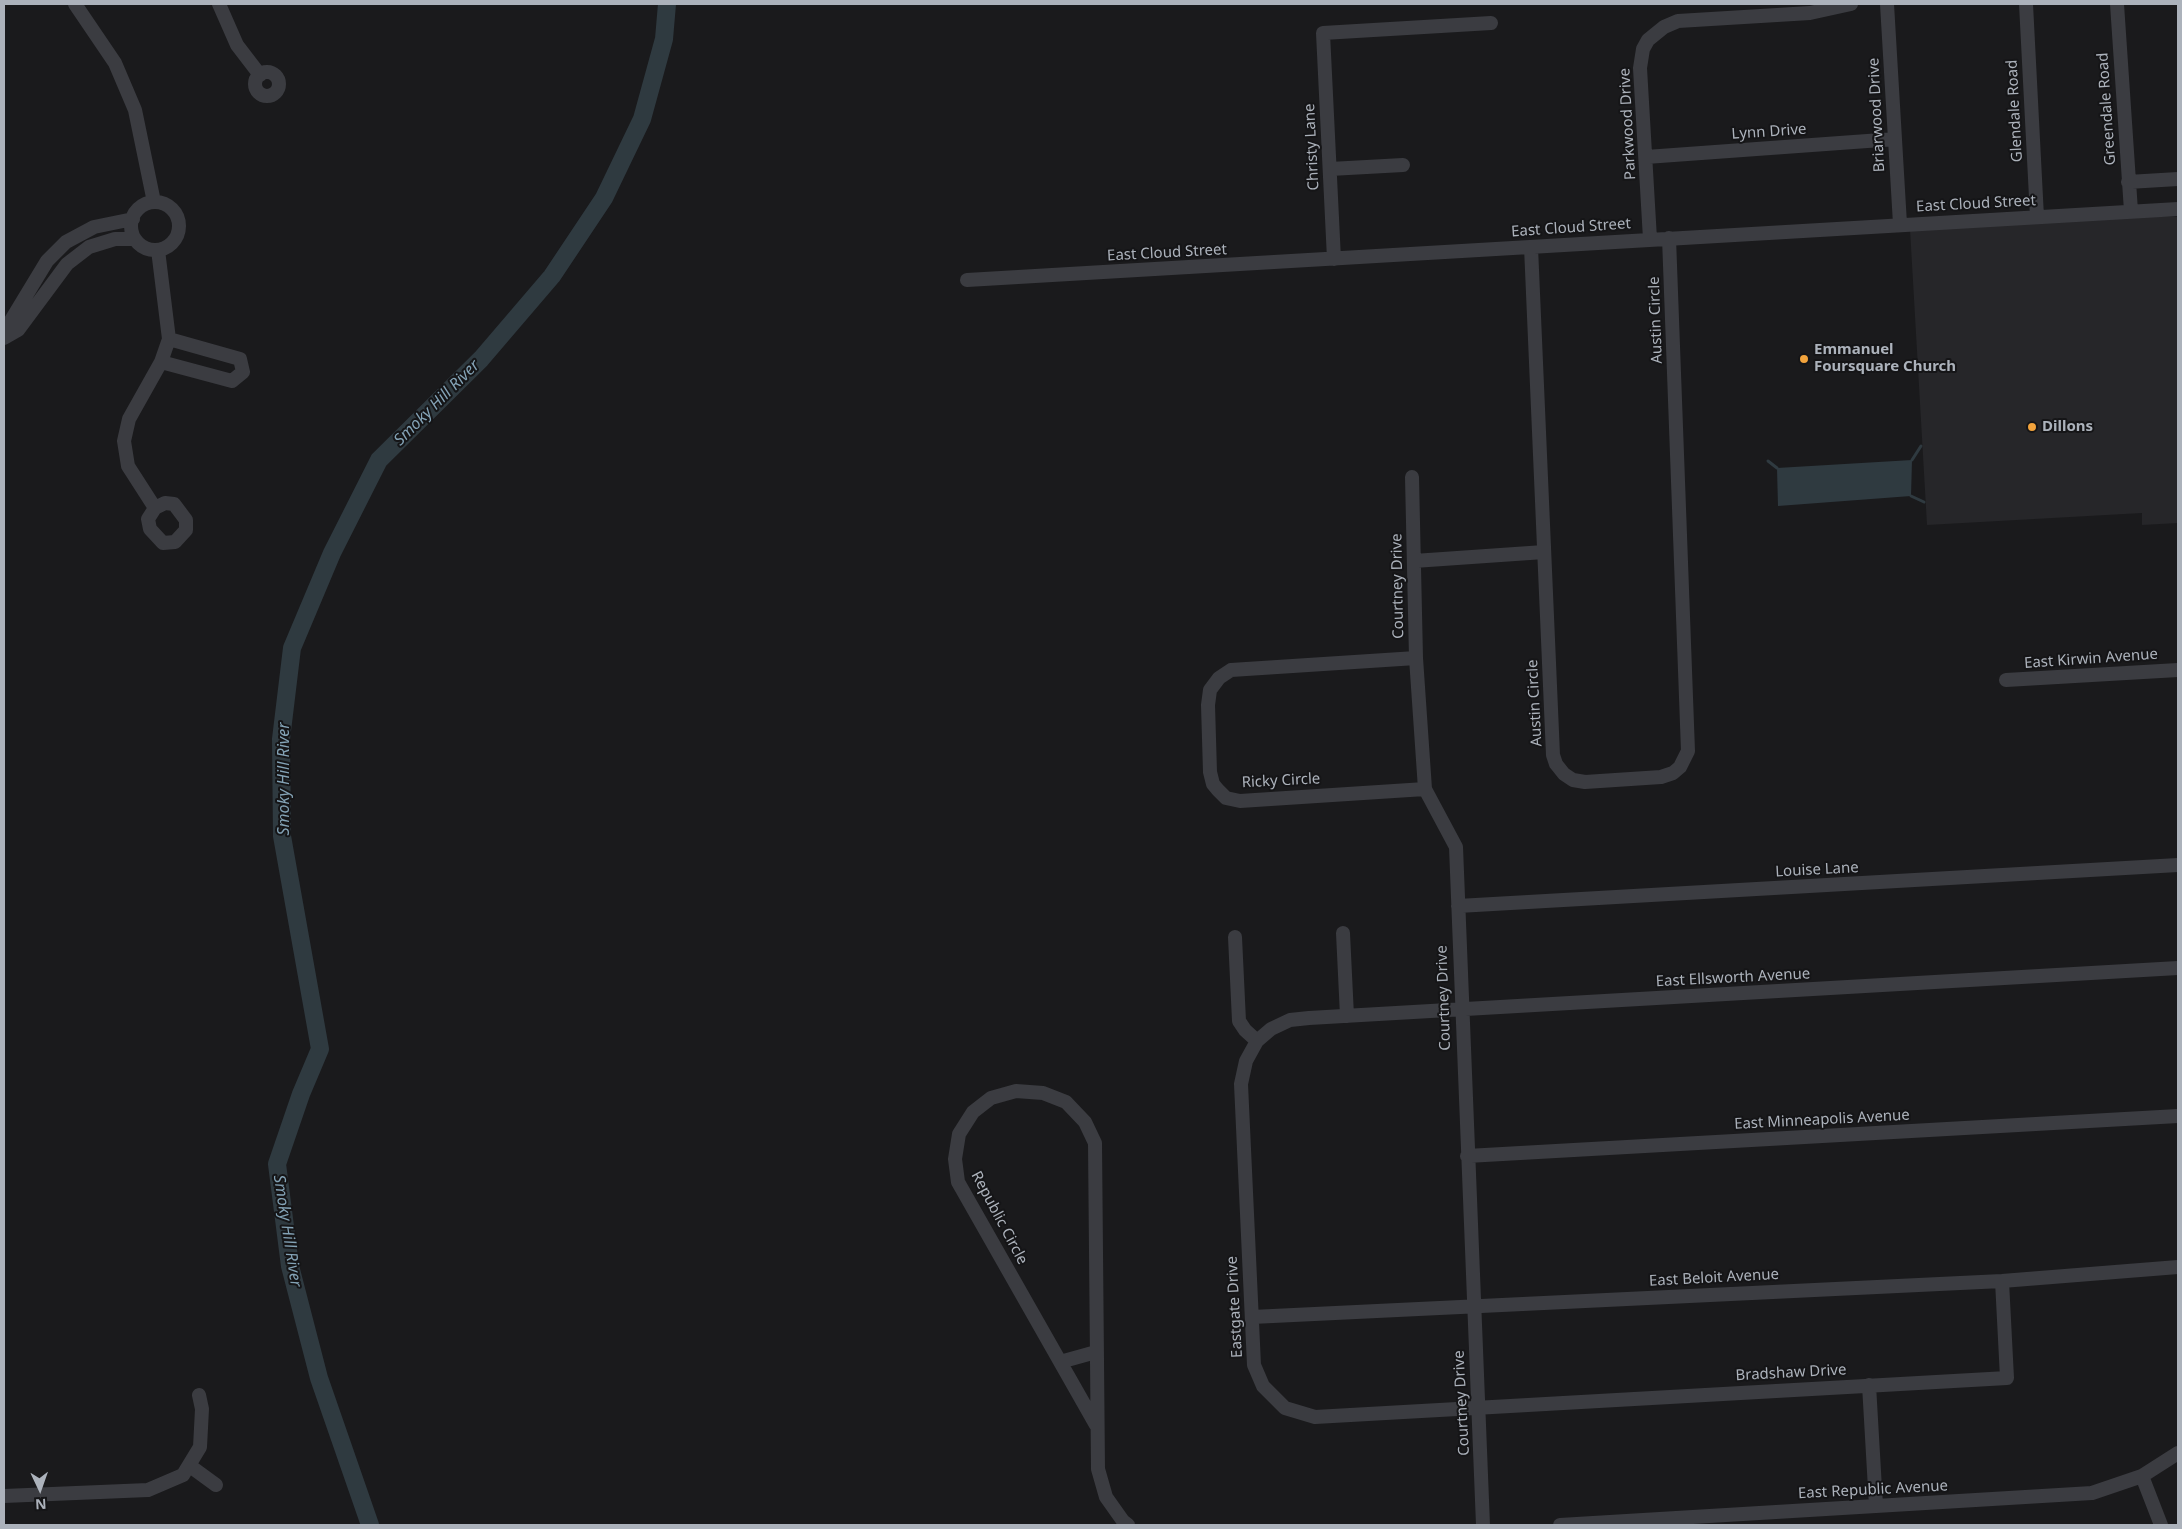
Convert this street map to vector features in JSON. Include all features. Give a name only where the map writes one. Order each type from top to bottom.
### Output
[{"type":"street","points":[[75,4],[115,63],[135,110],[154,202]]},
{"type":"street","points":[[219,4],[237,45],[260,75]]},
{"type":"street","name":"Parkwood Drive","points":[[1650,239],[1640,68],[1643,50],[1655,32],[1678,21],[1810,13],[1851,4]]},
{"type":"street","name":"Briarwood Drive","points":[[1887,4],[1900,224]]},
{"type":"street","name":"Glendale Road","points":[[2026,4],[2037,217]]},
{"type":"street","name":"Greendale Road","points":[[2117,4],[2131,211]]},
{"type":"street","name":"Christy Lane","points":[[1334,259],[1323,33],[1492,24]]},
{"type":"street","name":"Lynn Drive","points":[[1646,157],[1895,139]]},
{"type":"street","points":[[1330,169],[1403,166]]},
{"type":"street","points":[[2128,182],[2178,179]]},
{"type":"street","points":[[154,202],[170,207],[179,220],[177,236],[173,243],[158,250],[145,248],[135,239],[131,226],[132,219],[141,207],[154,202]]},
{"type":"street","name":"East Cloud Street","points":[[967,280],[2178,209]]},
{"type":"street","points":[[4,332],[48,261],[66,242],[94,227],[132,219]]},
{"type":"street","name":"Austin Circle","points":[[1531,247],[1553,755],[1556,764],[1574,780],[1585,782],[1661,777],[1672,773],[1686,759],[1688,739],[1669,238]]},
{"type":"street","points":[[4,338],[18,330],[67,264],[89,247],[115,239],[135,239]]},
{"type":"street","points":[[155,508],[128,466],[124,441],[129,419],[161,362],[168,339],[158,250]]},
{"type":"street","points":[[161,362],[232,381],[243,372],[240,359],[168,339]]},
{"type":"street","name":"Courtney Drive","points":[[1412,477],[1416,658],[1425,789],[1456,847],[1460,1010],[1483,1525]]},
{"type":"street","points":[[1414,561],[1544,552]]},
{"type":"street","name":"Ricky Circle","points":[[1416,658],[1231,670],[1219,678],[1210,690],[1208,705],[1210,772],[1214,784],[1226,798],[1240,801],[1425,789]]},
{"type":"street","name":"East Kirwin Avenue","points":[[2006,680],[2178,670]]},
{"type":"street","name":"Louise Lane","points":[[1458,906],[2178,866]]},
{"type":"street","points":[[1343,933],[1347,1016]]},
{"type":"street","points":[[1235,937],[1239,1021],[1245,1030],[1257,1041]]},
{"type":"street","name":"East Ellsworth Avenue","points":[[1290,1020],[2178,968]]},
{"type":"street","name":"Eastgate Drive","points":[[1290,1020],[1271,1029],[1257,1041],[1246,1061],[1241,1084],[1254,1365],[1263,1386],[1285,1408],[1315,1417],[1479,1407]]},
{"type":"street","name":"Republic Circle","points":[[1096,1425],[958,1182],[954,1159],[959,1134],[973,1112],[991,1098],[1016,1091],[1043,1093],[1066,1102],[1084,1122],[1095,1143],[1096,1425],[1098,1469],[1106,1497],[1128,1525]]},
{"type":"street","name":"East Minneapolis Avenue","points":[[1467,1156],[2178,1116]]},
{"type":"street","name":"East Beloit Avenue","points":[[1252,1317],[2002,1281],[2178,1267]]},
{"type":"street","name":"Bradshaw Drive","points":[[1479,1407],[2007,1378],[2002,1281]]},
{"type":"street","points":[[1060,1362],[1096,1352]]},
{"type":"street","points":[[1869,1385],[1876,1506]]},
{"type":"street","points":[[4,1496],[148,1490],[183,1475],[200,1447],[202,1410],[199,1395]]},
{"type":"street","name":"East Republic Avenue","points":[[1560,1525],[2092,1494],[2142,1476],[2178,1453]]},
{"type":"street","points":[[190,1466],[216,1485]]},
{"type":"street","points":[[2142,1476],[2162,1525]]},
{"type":"shaded area","points":[[2158,216],[2178,217],[2178,523],[2142,525],[2142,513],[1927,525],[1910,229]]},
{"type":"shaded area","points":[[1912,460],[1911,496],[1778,506],[1777,468]]},
{"type":"waterway","name":"Smoky Hill River","points":[[370,1525],[319,1378],[290,1266],[277,1164],[301,1094],[320,1049],[282,836],[281,739],[292,648],[332,553],[379,460],[481,359],[552,276],[604,198],[642,119],[664,39],[667,4]]},
{"type":"waterway","points":[[1912,460],[1921,446]]},
{"type":"waterway","points":[[1768,461],[1777,468]]},
{"type":"waterway","points":[[1911,496],[1924,502]]},
{"type":"place","name":"Emmanuel Foursquare Church","points":[[1804,359]]},
{"type":"place","name":"Dillons","points":[[2032,427]]}]
